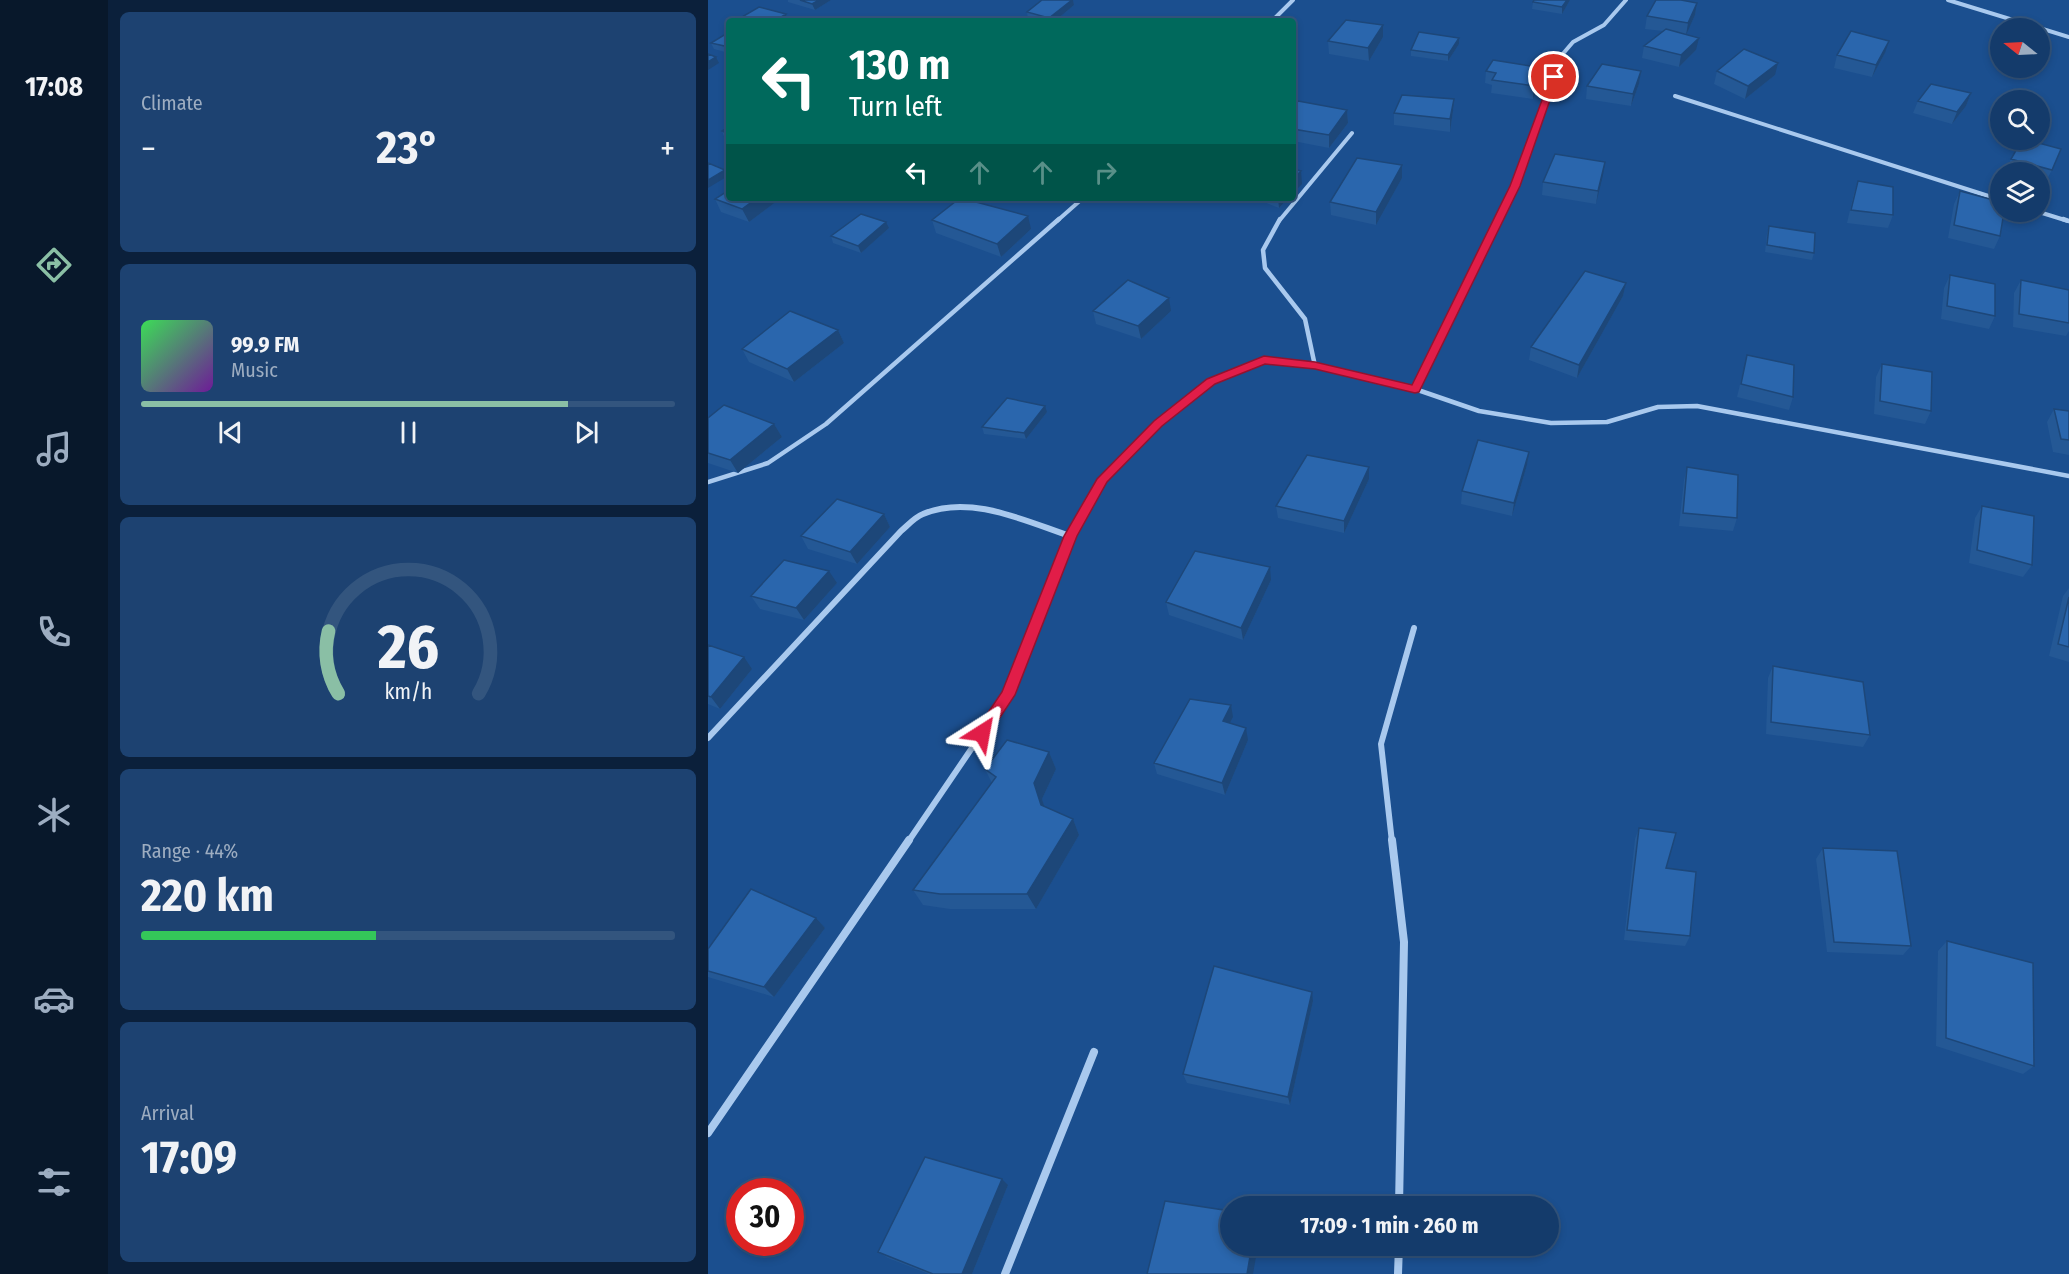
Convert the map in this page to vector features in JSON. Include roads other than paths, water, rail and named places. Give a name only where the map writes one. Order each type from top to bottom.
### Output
[{"type":"street","points":[[1275,18],[1293,0]]},
{"type":"street","points":[[1415,389],[1515,186],[1561,56],[1573,42],[1604,25],[1626,0]]},
{"type":"street","points":[[1948,0],[2069,37]]},
{"type":"street","points":[[1675,96],[1990,196]]},
{"type":"street","points":[[1296,200],[1352,133]]},
{"type":"street","points":[[708,482],[768,464],[826,424],[1080,201]]},
{"type":"street","points":[[1295,201],[1277,223],[1263,250],[1265,268],[1305,319],[1315,366]]},
{"type":"street","points":[[2050,215],[2069,221]]},
{"type":"street","points":[[708,1133],[1008,695],[1070,536],[1103,479],[1158,424],[1211,382],[1264,360],[1315,366],[1415,389],[1479,411],[1551,423],[1606,422],[1658,407],[1697,406],[2069,476]]},
{"type":"street","points":[[708,738],[901,531],[922,514],[945,508],[979,508],[1070,536]]},
{"type":"street","points":[[1400,1196],[1404,942],[1381,744],[1414,628]]},
{"type":"street","points":[[1005,1274],[1094,1053]]},
{"type":"street","points":[[1398,1274],[1399,1256]]}]
